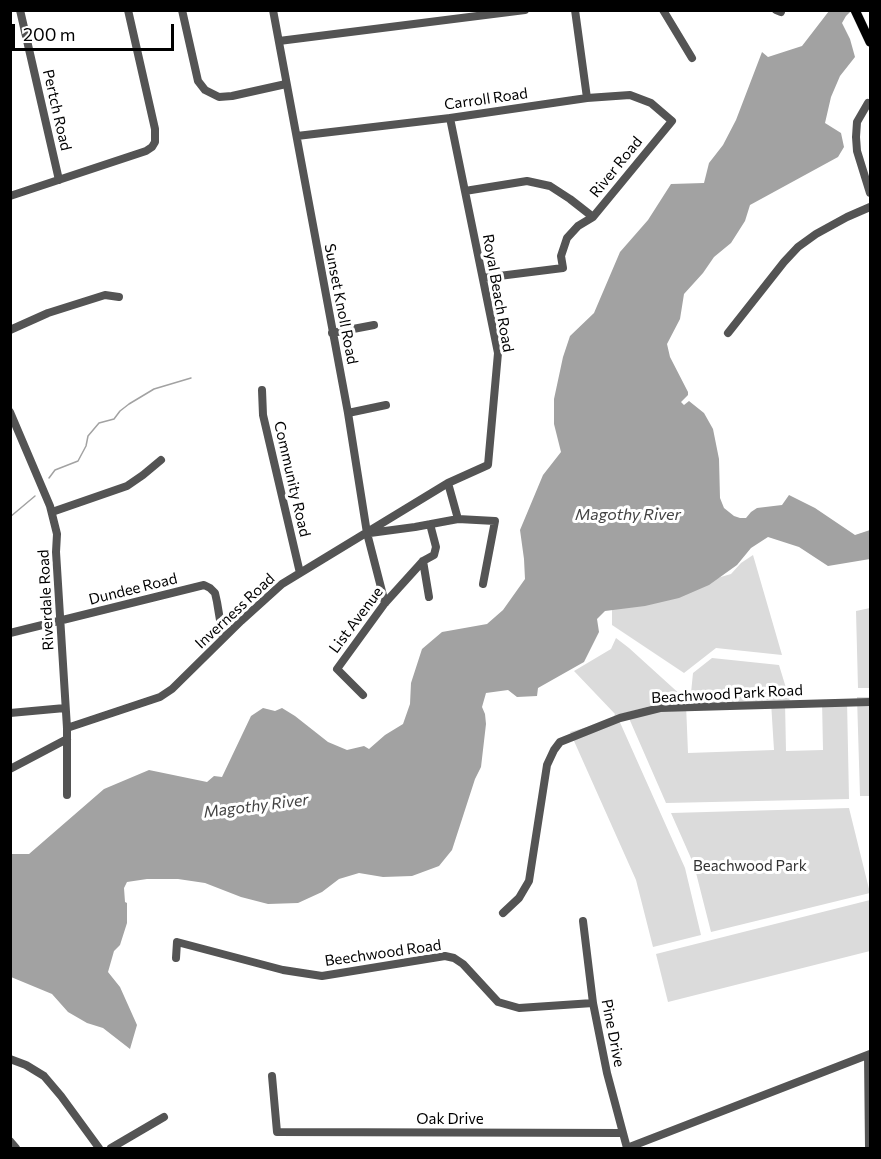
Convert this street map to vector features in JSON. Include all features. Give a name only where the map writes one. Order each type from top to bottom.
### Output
[{"type":"main road","points":[[855,11],[870,42]]},
{"type":"street","name":"Pertch Road","points":[[20,10],[59,180]]},
{"type":"street","points":[[10,196],[152,148],[155,142],[154,129],[128,10]]},
{"type":"street","points":[[182,10],[198,81],[205,90],[219,97],[286,84]]},
{"type":"street","name":"Sunset Knoll Road","points":[[273,10],[348,412],[367,533],[385,603]]},
{"type":"street","points":[[279,41],[525,10]]},
{"type":"street","points":[[574,10],[587,99]]},
{"type":"street","points":[[663,10],[692,58]]},
{"type":"street","name":"Carroll Road","points":[[297,136],[630,95],[651,103],[672,121]]},
{"type":"street","points":[[868,103],[857,122],[855,137],[870,193]]},
{"type":"street","name":"Royal Beach Road","points":[[448,483],[488,465],[498,353],[450,118]]},
{"type":"street","name":"River Road","points":[[483,278],[563,268],[561,256],[567,238],[578,226],[593,217],[672,121]]},
{"type":"street","points":[[465,191],[527,181],[550,186],[593,217]]},
{"type":"street","points":[[728,333],[798,247],[826,228],[870,207]]},
{"type":"street","points":[[10,330],[50,313],[105,295],[119,297]]},
{"type":"street","points":[[332,333],[374,325]]},
{"type":"street","name":"Community Road","points":[[262,390],[263,416],[300,573]]},
{"type":"street","points":[[348,412],[386,405]]},
{"type":"street","name":"Riverdale Road","points":[[10,412],[52,512],[57,534],[56,552],[67,729],[67,795]]},
{"type":"street","points":[[52,512],[127,486],[161,460]]},
{"type":"street","points":[[448,483],[458,519]]},
{"type":"street","name":"Inverness Road","points":[[67,729],[160,697],[181,681],[223,638],[282,584],[448,483]]},
{"type":"street","points":[[367,533],[458,519],[495,521],[483,584]]},
{"type":"street","name":"List Avenue","points":[[363,695],[337,669],[385,603],[423,561],[436,552],[430,524]]},
{"type":"street","points":[[423,561],[429,597]]},
{"type":"street","name":"Dundee Road","points":[[10,633],[204,585],[214,593],[223,638]]},
{"type":"street","name":"Beachwood Park Road","points":[[503,913],[519,898],[529,881],[547,765],[560,742],[620,718],[660,708],[870,702]]},
{"type":"street","points":[[10,713],[64,708]]},
{"type":"street","points":[[10,769],[67,739]]},
{"type":"street","name":"Pine Drive","points":[[583,921],[593,1003],[607,1073],[627,1148]]},
{"type":"street","name":"Beechwood Road","points":[[176,958],[177,942],[283,970],[322,976],[449,957],[463,964],[498,1002],[519,1008],[593,1003]]},
{"type":"street","points":[[627,1148],[869,1054],[869,1149]]},
{"type":"street","points":[[10,1059],[44,1076],[99,1149]]},
{"type":"street","name":"Oak Drive","points":[[272,1076],[277,1132],[622,1133]]},
{"type":"street","points":[[111,1149],[164,1117]]},
{"type":"street","points":[[10,1141],[16,1149]]},
{"type":"green space","points":[[753,555],[782,655],[716,648],[684,673],[612,625],[612,609],[731,574]]},
{"type":"green space","points":[[870,608],[870,688],[858,688],[856,611]]},
{"type":"green space","points":[[616,638],[683,697],[614,716],[615,714],[574,671],[611,649]]},
{"type":"green space","points":[[712,658],[779,665],[790,701],[785,702],[786,751],[823,750],[822,700],[847,700],[849,799],[666,803],[628,716],[674,704],[686,704],[688,753],[774,750],[771,702],[690,703],[693,673]]},
{"type":"green space","points":[[857,697],[870,697],[870,796],[860,796]]},
{"type":"green space","name":"Beachwood Park","points":[[618,718],[685,868],[701,935],[653,947],[636,880],[570,732]]},
{"type":"green space","name":"Beachwood Park","points":[[849,808],[870,893],[711,932],[694,865],[671,813]]},
{"type":"green space","name":"Beachwood Park","points":[[870,900],[870,951],[668,1002],[656,954]]},
{"type":"water","name":"Magothy River","points":[[829,11],[851,11],[842,23],[855,57],[840,76],[831,97],[825,123],[841,133],[844,147],[838,157],[750,205],[745,221],[731,243],[714,257],[684,294],[680,319],[667,344],[670,357],[688,392],[681,402],[684,405],[689,401],[704,413],[713,429],[719,459],[720,498],[724,508],[734,516],[746,518],[757,508],[782,505],[789,495],[815,508],[855,535],[870,530],[870,559],[828,566],[799,547],[768,537],[751,548],[737,565],[709,585],[679,598],[645,606],[605,611],[597,619],[599,632],[584,662],[538,688],[537,696],[517,697],[508,690],[486,693],[482,707],[486,724],[481,767],[452,850],[439,866],[412,876],[383,877],[359,873],[339,879],[322,892],[298,903],[268,904],[241,897],[205,883],[178,879],[147,879],[127,882],[124,888],[127,923],[120,945],[114,951],[108,972],[120,987],[137,1025],[130,1049],[103,1028],[87,1023],[68,1012],[52,994],[11,977],[10,854],[29,854],[104,789],[149,770],[207,782],[214,776],[222,777],[251,716],[263,708],[275,711],[282,708],[328,742],[347,750],[364,746],[369,749],[385,735],[403,724],[410,704],[411,683],[422,649],[442,632],[487,624],[503,610],[525,579],[520,530],[543,475],[561,452],[554,424],[554,399],[570,336],[594,313],[620,252],[648,220],[671,184],[704,183],[709,163],[723,145],[736,120],[762,52],[768,57],[802,46]]},
{"type":"waterway","points":[[49,478],[55,470],[78,461],[86,446],[88,436],[99,423],[114,419],[129,404],[154,389],[191,378]]},
{"type":"waterway","points":[[10,517],[35,496]]}]
